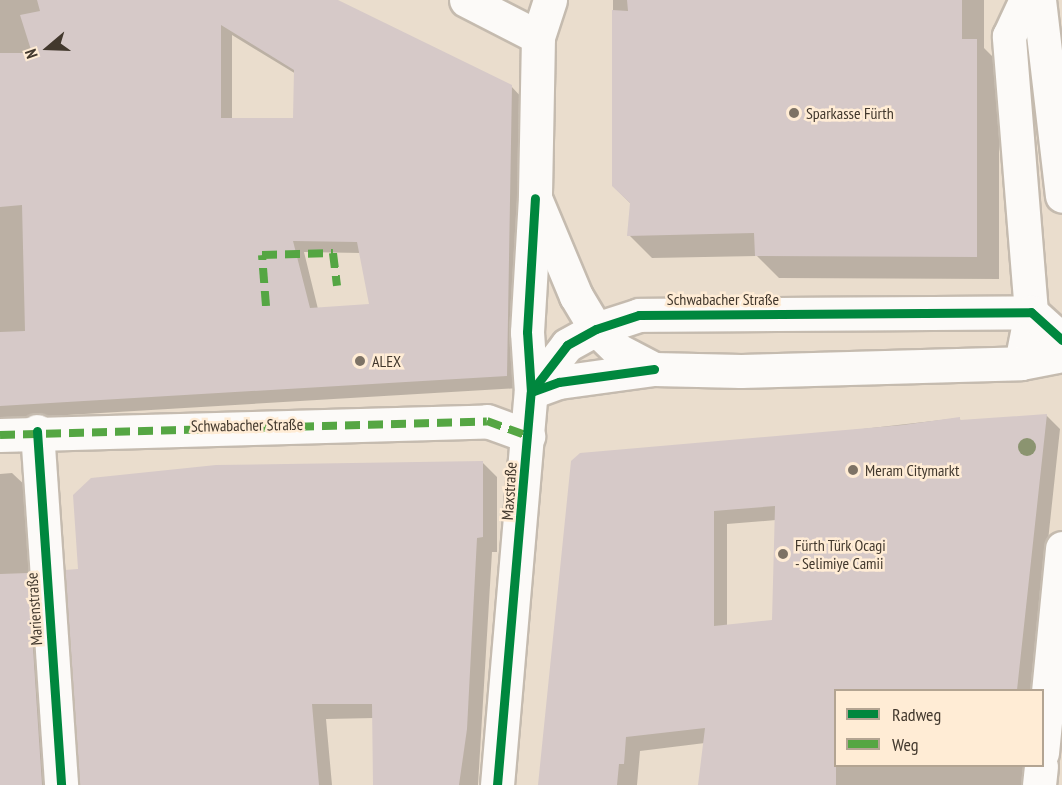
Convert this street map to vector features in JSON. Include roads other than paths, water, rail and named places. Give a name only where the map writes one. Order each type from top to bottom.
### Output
[{"type":"street","points":[[466,0],[538,37]]},
{"type":"street","name":"Maxstraße","points":[[497,785],[531,392],[527,332],[535,198],[538,37],[550,0]]},
{"type":"street","points":[[1021,363],[1031,312],[1009,36],[1026,0]]},
{"type":"street","points":[[1039,0],[1062,196]]},
{"type":"street","name":"Maxstraße","points":[[535,198],[566,279],[596,328],[618,350],[654,369]]},
{"type":"street","points":[[1031,312],[1062,340]]},
{"type":"street","name":"Schwabacher Straße","points":[[531,392],[567,345],[596,328],[639,315],[1031,312]]},
{"type":"street","points":[[531,392],[559,382],[654,369],[741,371],[1021,363],[1062,355]]},
{"type":"street","name":"Schwabacher Straße","points":[[0,435],[37,431],[487,421],[528,436]]},
{"type":"street","name":"Marienstraße","points":[[37,431],[61,785]]},
{"type":"street","points":[[1044,732],[1061,558]]},
{"type":"street","points":[[1039,785],[1041,767]]},
{"type":"place","name":"Sparkasse Fürth","points":[[794,113]]},
{"type":"place","name":"ALEX","points":[[360,361]]},
{"type":"place","name":"Meram Citymarkt","points":[[853,470]]},
{"type":"place","name":"Fürth Türk Ocagi - Selimiye Camii","points":[[783,554]]}]
